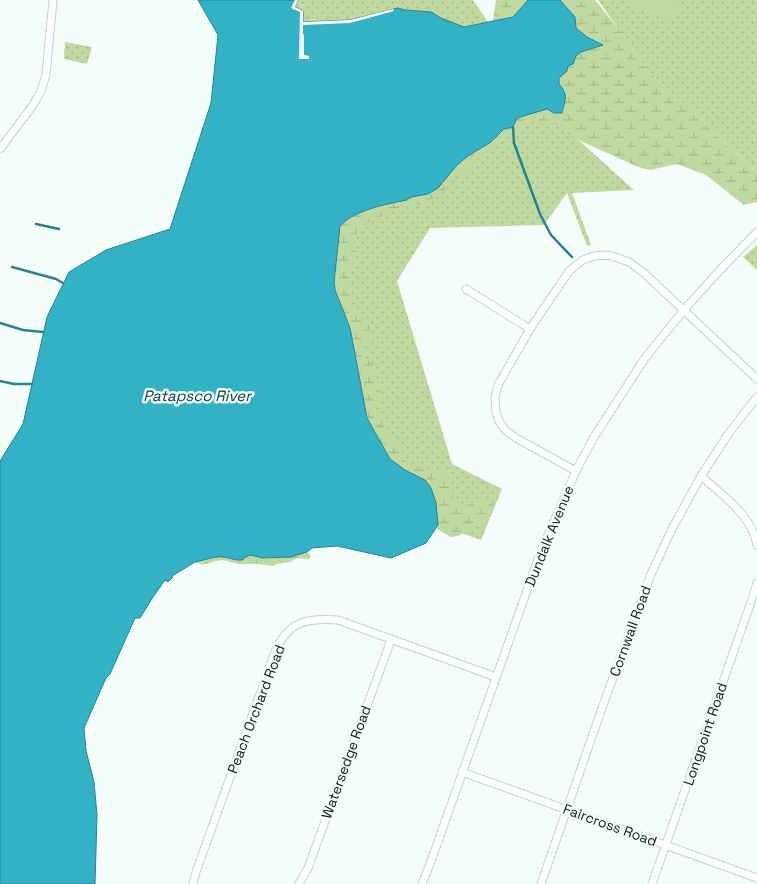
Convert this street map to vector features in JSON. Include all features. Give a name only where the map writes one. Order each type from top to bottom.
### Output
[{"type":"street","points":[[0,149],[33,105],[41,91],[46,75],[53,0]]},
{"type":"street","name":"Dundalk Avenue","points":[[422,884],[541,551],[576,471],[594,437],[645,358],[683,311],[757,232]]},
{"type":"street","points":[[576,471],[505,430],[496,412],[495,397],[498,385],[530,329],[570,270],[583,260],[604,255],[629,262],[644,273],[757,379]]},
{"type":"street","points":[[466,289],[530,329]]},
{"type":"street","name":"Cornwall Road","points":[[541,884],[651,574],[672,529],[701,476],[729,433],[757,397]]},
{"type":"street","points":[[701,476],[751,526],[757,545]]},
{"type":"street","name":"Longpoint Road","points":[[652,884],[752,602],[757,583]]},
{"type":"street","name":"Peach Orchard Road","points":[[193,884],[198,865],[275,652],[291,629],[306,621],[319,619],[338,620],[496,676]]},
{"type":"street","name":"Watersedge Road","points":[[299,884],[307,869],[390,640]]},
{"type":"street","name":"Faircross Road","points":[[462,772],[757,878]]},
{"type":"green space","points":[[298,0],[473,0],[488,22],[464,27],[431,12],[398,8],[350,21],[303,22],[295,7]]},
{"type":"green space","points":[[496,0],[528,0],[513,17],[493,21]]},
{"type":"green space","points":[[560,0],[595,0],[648,71],[757,173],[757,202],[744,205],[706,175],[677,164],[650,170],[638,167],[572,137],[554,123],[545,125],[535,119],[522,125],[482,154],[435,198],[424,204],[399,209],[370,221],[359,230],[354,238],[353,246],[357,252],[350,271],[351,286],[359,312],[368,323],[370,329],[365,346],[366,358],[375,367],[381,396],[379,412],[385,431],[390,440],[398,441],[402,445],[403,458],[412,466],[419,469],[439,470],[445,474],[451,485],[454,499],[459,506],[467,506],[480,499],[489,500],[494,505],[492,514],[487,521],[451,537],[437,529],[438,525],[425,480],[405,470],[390,459],[367,418],[350,328],[334,283],[340,226],[346,220],[362,212],[407,200],[411,197],[428,194],[437,188],[458,164],[491,142],[517,118],[547,109],[554,113],[559,78],[568,66],[573,64],[576,56],[581,52],[602,45],[587,37],[576,28],[575,17]]},
{"type":"green space","points":[[598,0],[757,0],[757,173],[648,71]]},
{"type":"green space","points":[[622,0],[682,0],[671,21],[630,6]]},
{"type":"green space","points":[[65,42],[92,47],[87,64],[64,59]]},
{"type":"green space","points":[[544,109],[634,190],[572,193],[591,245],[587,246],[567,193],[544,225],[430,228],[397,281],[452,464],[502,489],[481,540],[438,525],[390,459],[350,328],[344,222],[454,170]]},
{"type":"green space","points":[[757,245],[757,270],[743,257]]},
{"type":"green space","points":[[307,552],[311,555],[309,559],[297,558],[290,562],[273,566],[239,564],[223,560],[203,565],[195,562],[220,556],[243,560],[250,555],[263,558],[290,557]]},
{"type":"water","name":"Patapsco River","points":[[198,0],[298,0],[295,7],[303,11],[303,22],[350,20],[398,8],[431,12],[464,27],[513,17],[528,0],[560,0],[575,17],[576,28],[587,37],[603,45],[581,52],[576,56],[573,64],[568,66],[567,71],[559,78],[559,84],[565,95],[562,113],[554,113],[547,109],[517,118],[513,127],[504,129],[491,142],[458,164],[438,188],[428,194],[411,197],[407,200],[362,212],[346,220],[340,226],[334,283],[350,328],[367,418],[390,459],[405,470],[425,480],[431,488],[436,503],[438,525],[426,543],[391,558],[337,546],[312,548],[307,552],[290,557],[263,558],[250,555],[243,560],[237,560],[220,556],[195,562],[172,576],[168,582],[165,580],[140,618],[135,618],[84,728],[86,751],[94,782],[97,815],[95,884],[0,884],[0,461],[23,424],[47,317],[69,272],[106,250],[170,229],[211,103],[218,35]]},
{"type":"pier","points":[[295,0],[298,0],[295,7],[303,11],[303,22],[350,20],[393,9],[394,11],[350,23],[303,25],[304,55],[309,56],[309,59],[299,59],[300,12],[291,8]]},
{"type":"waterway","points":[[513,127],[514,143],[540,214],[551,235],[572,257]]},
{"type":"waterway","points":[[36,224],[59,229]]},
{"type":"waterway","points":[[12,267],[56,279],[63,283]]},
{"type":"waterway","points":[[0,323],[23,330],[43,332]]},
{"type":"waterway","points":[[0,381],[14,384],[32,384]]}]
